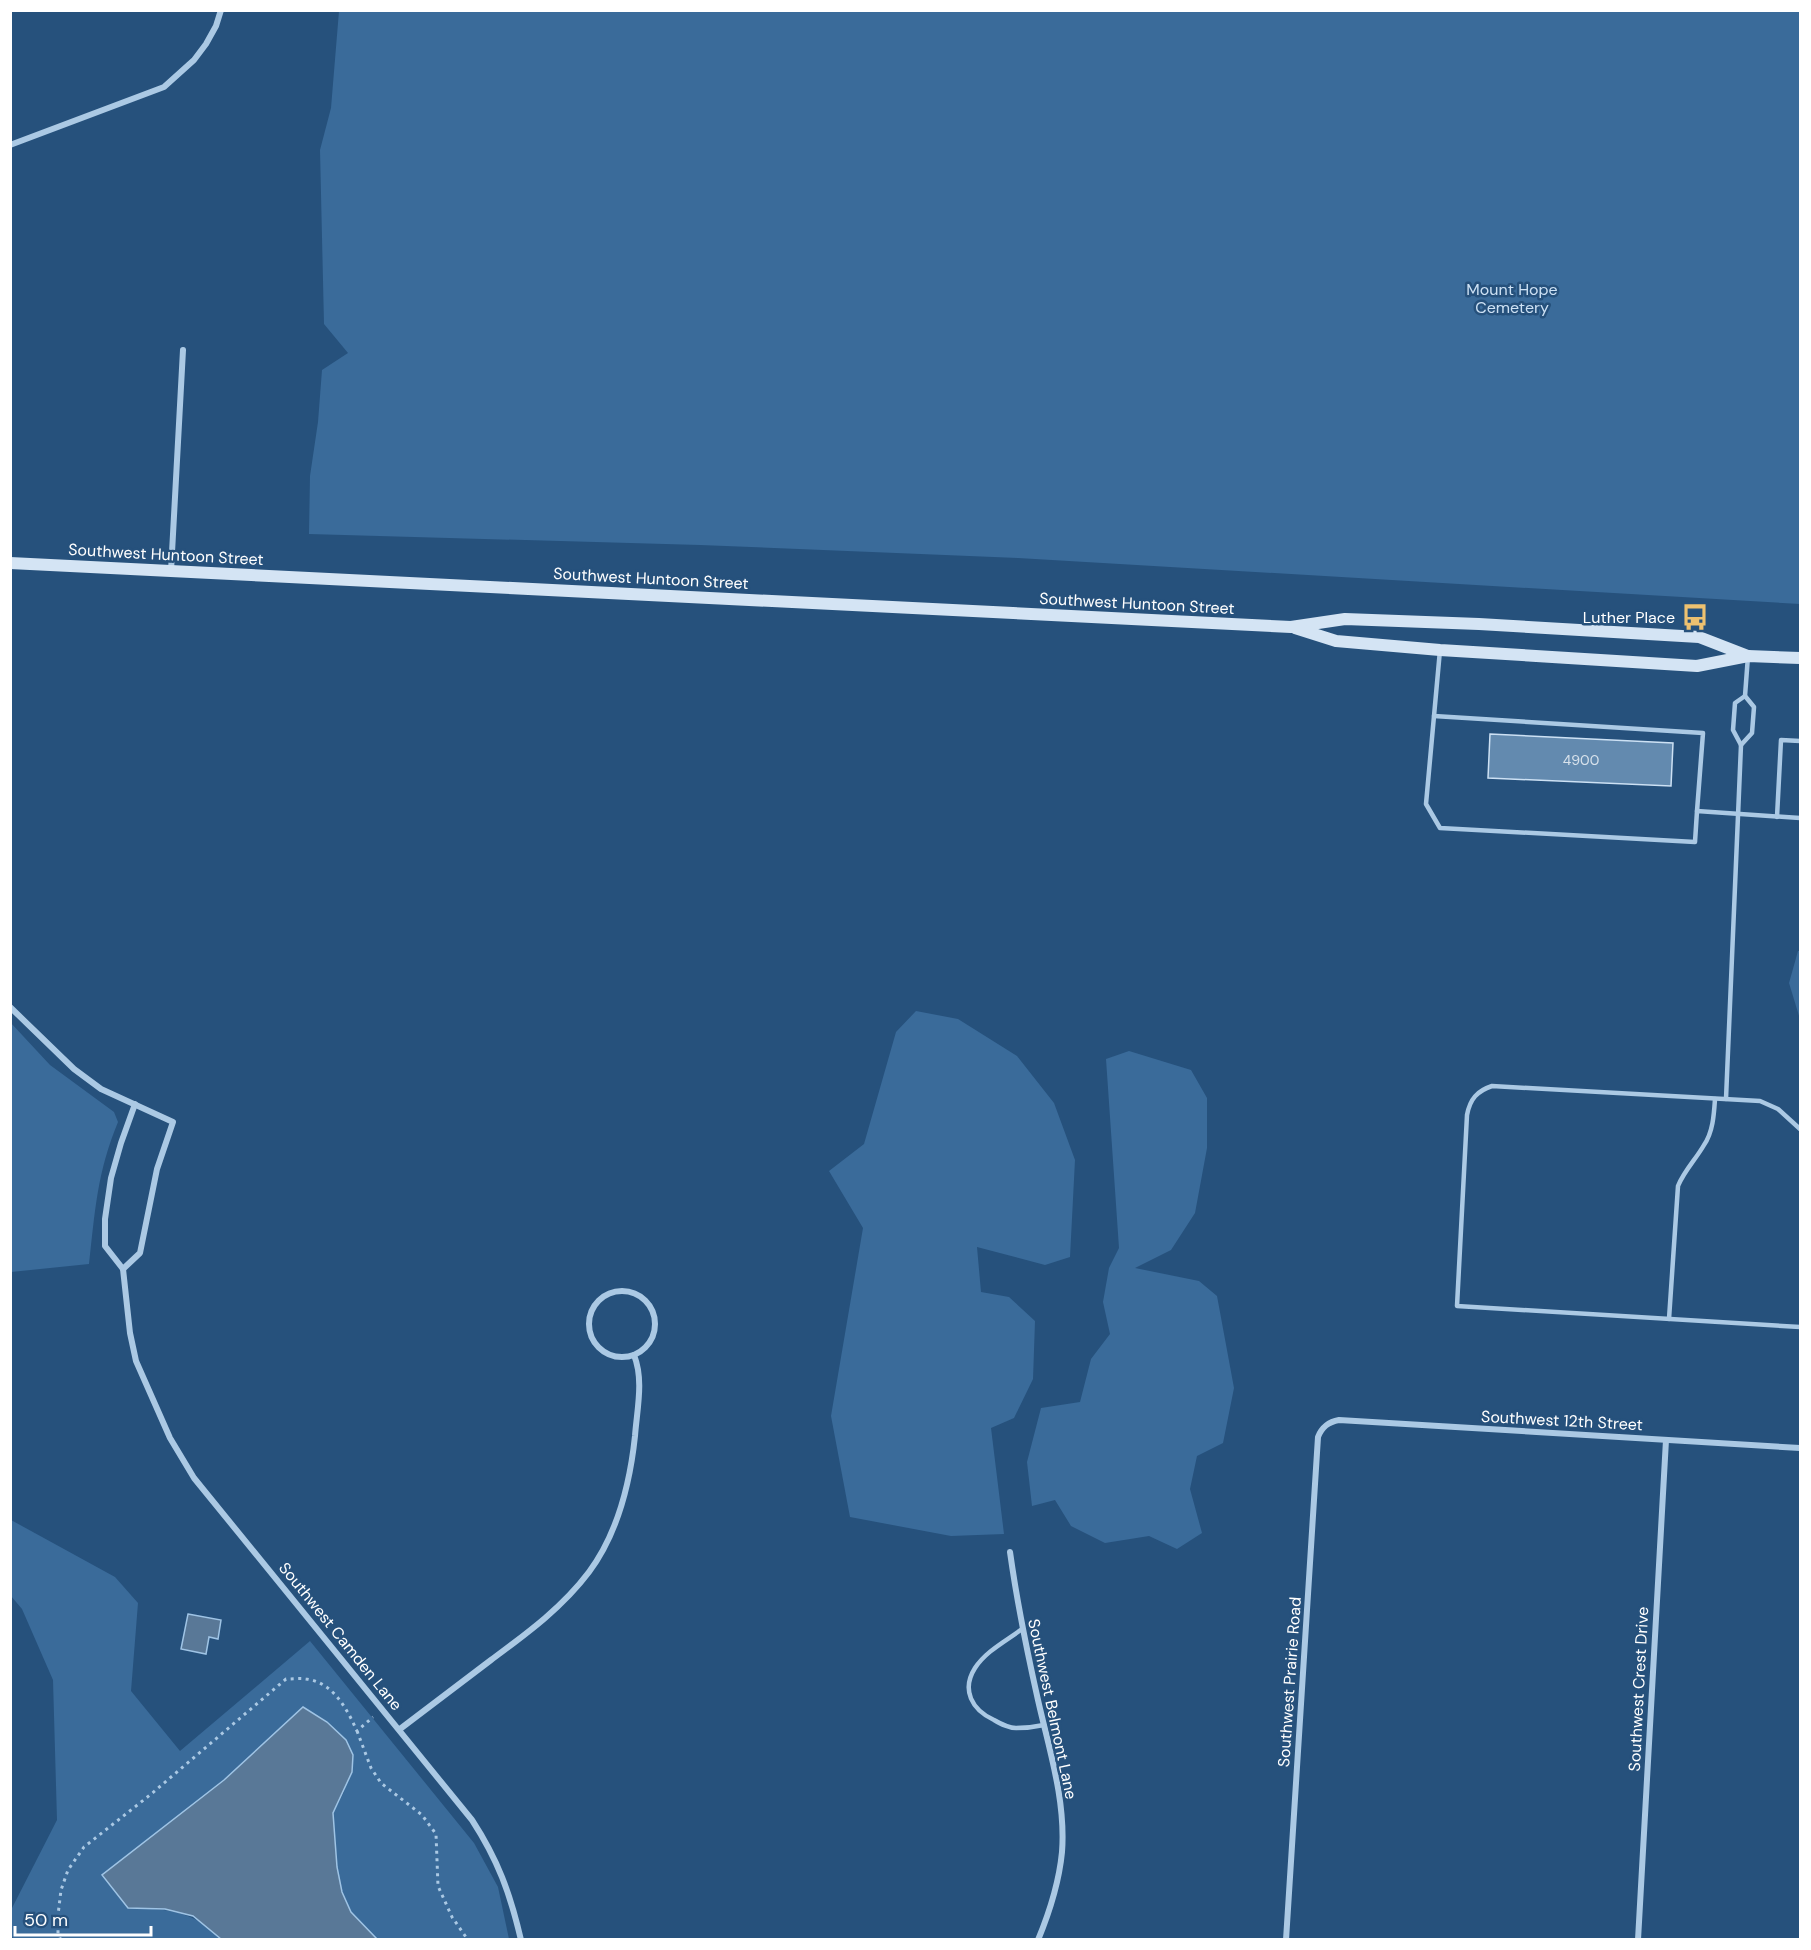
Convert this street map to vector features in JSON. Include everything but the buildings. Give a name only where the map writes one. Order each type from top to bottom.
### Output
[{"type":"main road","name":"Southwest Huntoon Street","points":[[10,563],[1291,627],[1345,620],[1479,624],[1699,637],[1748,656]]},
{"type":"main road","name":"Southwest Huntoon Street","points":[[1291,627],[1336,642],[1697,666],[1748,656],[1800,658]]},
{"type":"street","points":[[10,145],[164,87],[194,60],[206,44],[216,26],[221,10]]},
{"type":"street","points":[[171,571],[183,350]]},
{"type":"street","points":[[10,1007],[74,1069],[101,1089],[135,1104],[173,1122],[157,1169],[140,1253],[123,1269],[105,1246],[105,1219],[111,1178],[135,1104]]},
{"type":"street","name":"Southwest Camden Lane","points":[[123,1269],[130,1333],[136,1361],[170,1438],[194,1479],[400,1729],[534,1628],[564,1601],[590,1571],[607,1541],[627,1486],[633,1453],[639,1389],[638,1365],[634,1354]]},
{"type":"street","points":[[625,1292],[637,1295],[647,1303],[653,1314],[655,1327],[651,1340],[642,1350],[634,1354],[624,1357],[611,1355],[599,1348],[592,1338],[589,1326],[591,1314],[601,1299],[612,1293],[625,1292]]},
{"type":"street","name":"Southwest 12th Street","points":[[1323,1427],[1339,1420],[1800,1448]]},
{"type":"street","name":"Southwest Prairie Road","points":[[1286,1940],[1318,1437],[1323,1427]]},
{"type":"street","name":"Southwest Crest Drive","points":[[1638,1940],[1666,1440]]},
{"type":"street","name":"Southwest Belmont Lane","points":[[1011,1552],[1022,1629],[1058,1789],[1062,1818],[1062,1850],[1057,1886],[1038,1940]]},
{"type":"street","points":[[400,1729],[472,1820],[491,1849],[504,1879],[521,1940]]},
{"type":"lane","points":[[1434,716],[1703,733],[1695,843],[1440,828],[1426,804],[1434,716],[1440,650]]},
{"type":"lane","points":[[1741,745],[1752,733],[1754,707],[1745,696],[1748,656]]},
{"type":"lane","points":[[1726,1099],[1741,745],[1733,730],[1735,703],[1745,696]]},
{"type":"lane","points":[[1777,817],[1781,740],[1800,741]]},
{"type":"lane","points":[[1697,811],[1800,818]]},
{"type":"lane","points":[[1800,1129],[1768,1103],[1492,1086],[1482,1090],[1474,1096],[1468,1109],[1457,1306],[1800,1327]]},
{"type":"lane","points":[[1670,1319],[1678,1186],[1707,1139],[1716,1099]]},
{"type":"lane","points":[[1022,1629],[990,1652],[976,1667],[968,1689],[971,1702],[978,1710],[1007,1726],[1014,1728],[1044,1725]]},
{"type":"path","points":[[61,1940],[58,1934],[61,1890],[68,1870],[84,1847],[150,1795],[286,1679],[306,1678],[323,1684],[347,1708],[371,1768],[381,1783],[422,1815],[436,1834],[438,1886],[452,1917],[468,1940]]},
{"type":"path","points":[[357,1731],[374,1716]]},
{"type":"green space","name":"Mount Hope Cemetery","points":[[339,11],[1800,11],[1800,604],[1018,558],[700,545],[309,534],[310,476],[318,422],[322,370],[348,353],[324,324],[320,150],[331,108]]},
{"type":"green space","points":[[1798,951],[1800,951],[1800,1019],[1789,983]]},
{"type":"green space","points":[[916,1011],[958,1019],[1017,1056],[1054,1103],[1075,1160],[1070,1257],[1045,1265],[977,1247],[981,1292],[1009,1297],[1035,1321],[1033,1379],[1014,1418],[991,1428],[1004,1534],[951,1536],[850,1517],[831,1416],[863,1228],[829,1171],[864,1144],[896,1032]]},
{"type":"green space","points":[[10,1022],[50,1065],[114,1112],[118,1122],[101,1175],[89,1264],[11,1272]]},
{"type":"green space","points":[[1129,1051],[1191,1070],[1207,1098],[1207,1148],[1195,1213],[1171,1250],[1135,1268],[1199,1281],[1217,1296],[1234,1388],[1223,1443],[1197,1456],[1190,1489],[1202,1533],[1177,1549],[1149,1536],[1105,1543],[1071,1526],[1055,1500],[1032,1506],[1027,1462],[1041,1408],[1080,1402],[1091,1359],[1110,1334],[1103,1302],[1109,1268],[1119,1248],[1106,1059]]},
{"type":"green space","points":[[11,1520],[115,1577],[138,1603],[131,1691],[180,1751],[310,1641],[474,1843],[498,1887],[509,1939],[377,1939],[351,1912],[342,1892],[337,1867],[333,1813],[344,1792],[353,1755],[345,1740],[327,1722],[303,1707],[224,1780],[128,1908],[179,1913],[200,1922],[221,1939],[15,1940],[11,1936],[11,1910],[57,1820],[53,1680],[22,1609],[11,1596]]},
{"type":"shaded area","points":[[188,1614],[221,1620],[218,1639],[209,1637],[206,1654],[181,1649]]},
{"type":"shaded area","points":[[303,1707],[327,1722],[346,1740],[353,1755],[352,1772],[333,1813],[337,1867],[342,1892],[351,1912],[377,1939],[221,1939],[193,1916],[165,1909],[128,1908],[102,1875],[224,1780]]},
{"type":"place","name":"Luther Place","points":[[1695,617]]}]
